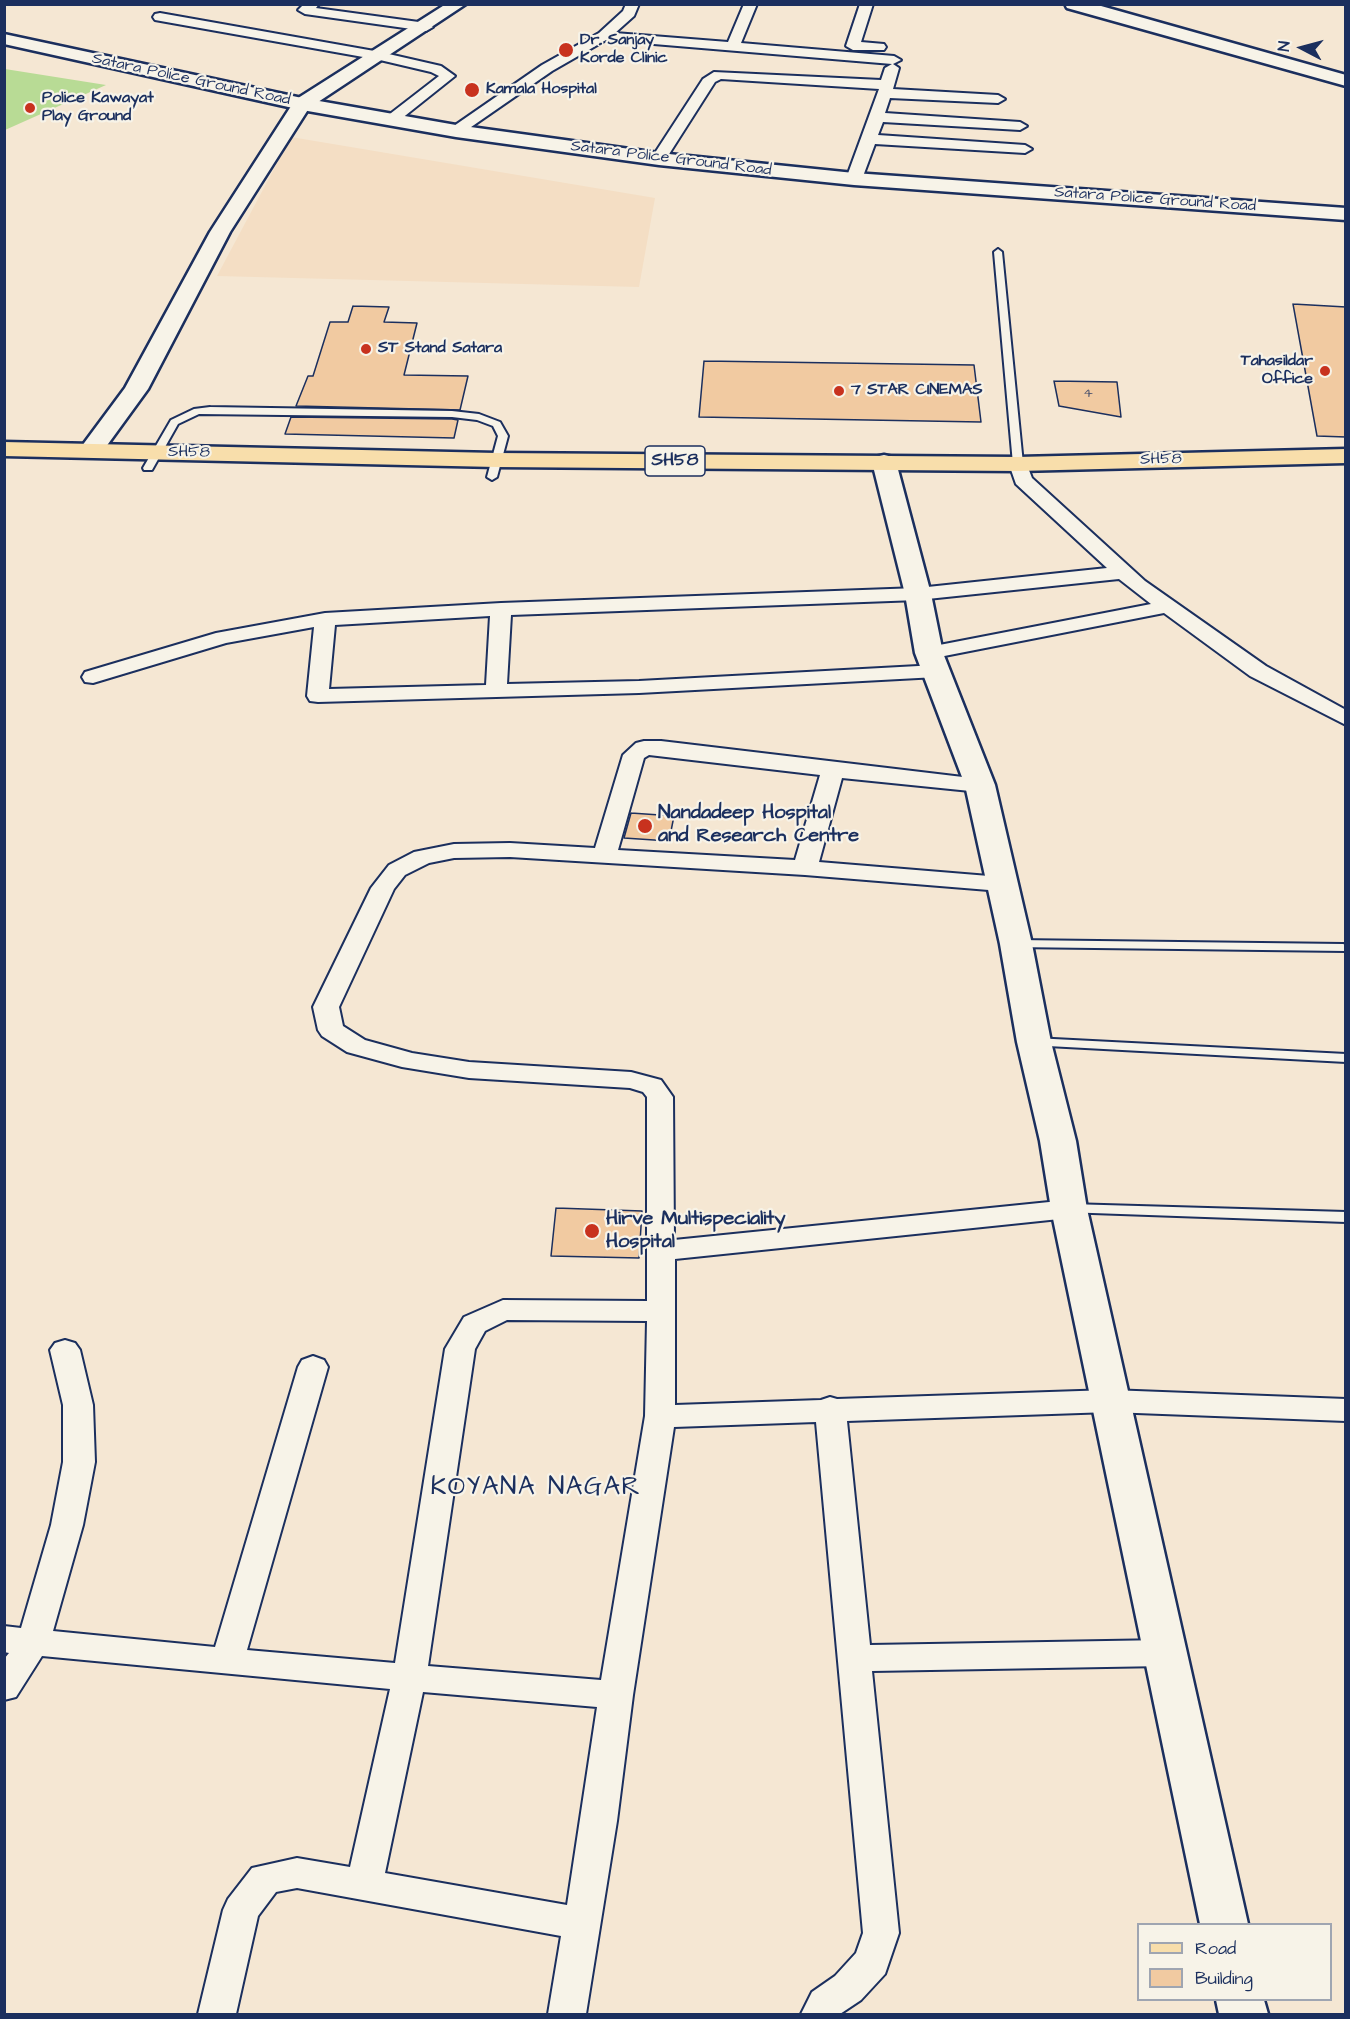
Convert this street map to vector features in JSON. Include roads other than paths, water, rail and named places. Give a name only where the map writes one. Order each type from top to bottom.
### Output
[{"type":"main road","points":[[91,450],[136,389],[220,231],[302,104],[426,27],[458,4]]},
{"type":"main road","points":[[1073,4],[1346,81]]},
{"type":"main road","points":[[1105,4],[1346,71]]},
{"type":"main road","name":"Satara Police Ground Road","points":[[4,39],[302,104],[456,131],[659,159],[854,179],[1346,214]]},
{"type":"main road","name":"SH58","points":[[4,448],[91,450],[152,460]]},
{"type":"main road","name":"SH58","points":[[1021,472],[1346,456]]},
{"type":"main road","name":"SH58","points":[[4,465],[152,460],[494,469],[1346,474]]},
{"type":"main road","points":[[886,471],[933,662],[980,784],[1000,884],[1016,944],[1034,1042],[1058,1141],[1069,1209],[1110,1401],[1224,1923]]},
{"type":"street","points":[[313,4],[305,10],[426,27]]},
{"type":"street","points":[[456,131],[547,68],[604,36],[628,13],[633,4]]},
{"type":"street","points":[[733,47],[751,4]]},
{"type":"street","points":[[854,179],[870,139],[896,48],[853,46],[867,4]]},
{"type":"street","points":[[160,16],[380,56],[436,69],[448,76],[391,120]]},
{"type":"street","points":[[604,36],[894,60]]},
{"type":"street","points":[[659,159],[710,79],[719,75],[998,99]]},
{"type":"street","points":[[877,117],[1020,126]]},
{"type":"street","points":[[870,139],[1025,149]]},
{"type":"street","points":[[1021,472],[1124,572],[1166,607],[1258,671],[1346,719]]},
{"type":"street","points":[[93,677],[223,638],[326,619],[501,609],[918,594],[1124,572]]},
{"type":"street","points":[[326,619],[318,696],[496,692],[818,679],[933,662],[1166,607]]},
{"type":"street","points":[[496,692],[501,609]]},
{"type":"street","points":[[605,855],[634,755],[644,748],[661,748],[833,770],[980,784]]},
{"type":"street","points":[[805,868],[833,770]]},
{"type":"street","points":[[567,2014],[660,1416],[662,1311],[660,1097],[652,1086],[631,1080],[469,1070],[411,1061],[356,1047],[331,1030],[326,1007],[383,888],[397,870],[422,857],[454,851],[510,850],[605,855],[1000,884]]},
{"type":"street","points":[[660,1251],[1069,1209]]},
{"type":"street","points":[[364,1885],[409,1678],[460,1349],[474,1324],[503,1310],[662,1311]]},
{"type":"street","points":[[4,1687],[19,1641],[67,1526],[79,1462],[78,1405],[65,1350]]},
{"type":"street","points":[[227,1662],[313,1367]]},
{"type":"street","points":[[660,1416],[830,1408],[1110,1401],[1346,1410]]},
{"type":"street","points":[[820,2014],[825,2004],[848,1988],[872,1962],[880,1933],[830,1408]]},
{"type":"street","points":[[19,1641],[227,1662],[616,1695]]},
{"type":"street","points":[[854,1658],[1164,1653]]},
{"type":"street","points":[[217,2014],[242,1910],[265,1879],[297,1873],[582,1924]]},
{"type":"lane","points":[[998,252],[1021,472]]},
{"type":"lane","points":[[152,460],[174,422],[197,411],[440,414],[479,417],[497,424],[503,436],[494,469]]},
{"type":"lane","points":[[1016,944],[1343,948]]},
{"type":"lane","points":[[1034,1042],[1346,1058]]},
{"type":"lane","points":[[1069,1209],[1346,1217]]},
{"type":"place","name":"Dr. Sanjay Korde Clinic","points":[[566,50]]},
{"type":"place","name":"Kamala Hospital","points":[[472,90]]},
{"type":"place","name":"Police Kawayat Play Ground","points":[[30,108]]},
{"type":"place","name":"ST Stand Satara","points":[[366,349]]},
{"type":"place","name":"Tahasildar Office","points":[[1325,371]]},
{"type":"place","name":"7 STAR CINEMAS","points":[[839,391]]},
{"type":"place","name":"Nandadeep Hospital and Research Centre","points":[[645,826]]},
{"type":"place","name":"Hirve Multispeciality Hospital","points":[[592,1231]]},
{"type":"district","name":"KOYANA NAGAR","points":[[536,1489]]}]
